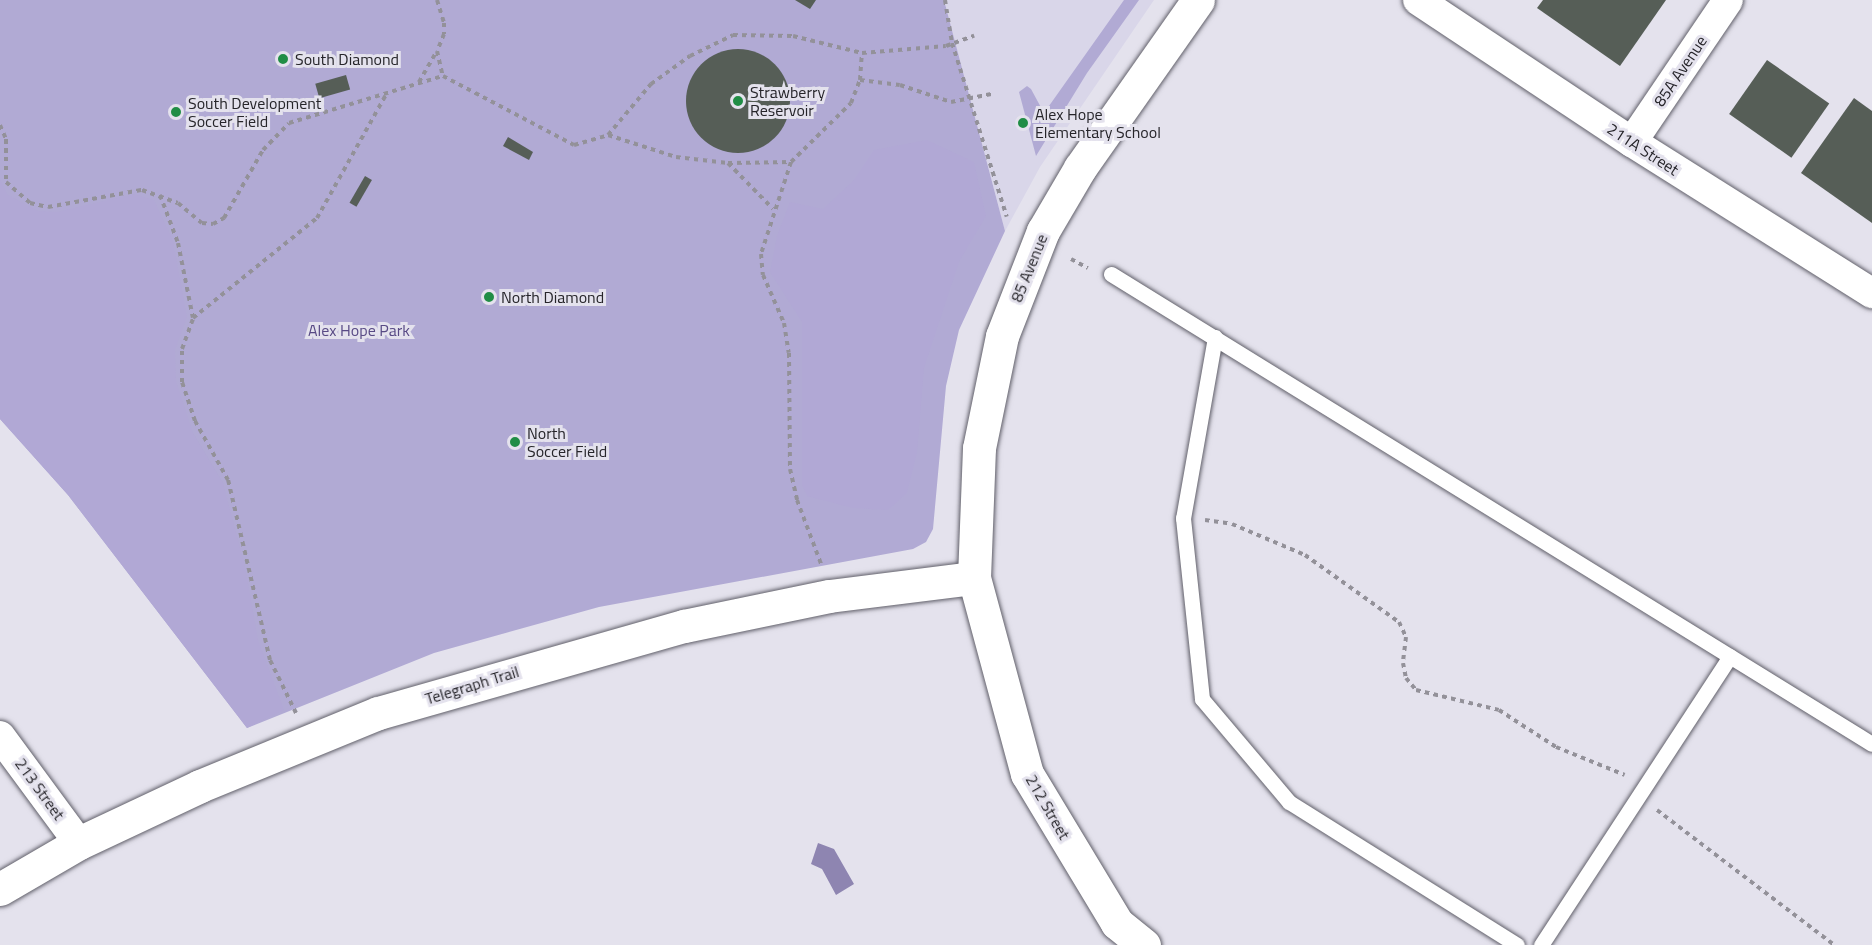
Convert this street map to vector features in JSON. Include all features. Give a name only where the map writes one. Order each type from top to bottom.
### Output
[{"type":"street","name":"85 Avenue","points":[[974,578],[979,448],[1002,336],[1042,231],[1080,168],[1198,0]]},
{"type":"street","name":"211A Street","points":[[1418,0],[1632,142],[1872,293]]},
{"type":"street","name":"85A Avenue","points":[[1632,142],[1728,0]]},
{"type":"street","name":"Telegraph Trail","points":[[0,889],[79,843],[317,736],[580,652],[684,626],[829,596],[974,578]]},
{"type":"street","name":"212 Street","points":[[974,578],[1027,774],[1117,923],[1144,945]]},
{"type":"street","name":"213 Street","points":[[0,736],[79,843]]},
{"type":"lane","points":[[1111,274],[1872,744]]},
{"type":"lane","points":[[1215,337],[1184,518],[1202,699],[1289,802],[1518,945]]},
{"type":"lane","points":[[1541,945],[1730,656]]},
{"type":"path","points":[[419,82],[444,34],[436,0]]},
{"type":"path","points":[[945,0],[952,43],[1007,217]]},
{"type":"path","points":[[0,125],[6,139],[6,182],[30,203],[59,206],[125,190],[159,194],[202,223],[213,224],[224,218],[263,150],[289,123],[442,76],[574,145],[608,135],[651,84],[690,56],[733,35],[793,36],[862,53],[952,43],[974,36]]},
{"type":"path","points":[[437,51],[442,76]]},
{"type":"path","points":[[829,596],[790,469],[789,353],[784,323],[763,275],[761,254],[791,162],[851,104],[860,80],[862,53]]},
{"type":"path","points":[[860,80],[900,85],[951,102],[991,94]]},
{"type":"path","points":[[193,318],[317,218],[387,93]]},
{"type":"path","points":[[608,135],[656,152],[728,163],[791,162]]},
{"type":"path","points":[[728,163],[774,210]]},
{"type":"path","points":[[159,194],[178,243],[193,318],[182,349],[182,382],[195,421],[228,480],[270,660],[295,712],[317,736]]},
{"type":"path","points":[[1071,259],[1088,268]]},
{"type":"path","points":[[1184,518],[1232,524],[1268,537],[1305,555],[1399,622],[1406,637],[1403,663],[1406,678],[1416,690],[1499,710],[1556,747],[1606,765],[1645,787],[1656,809],[1834,945]]},
{"type":"shaded area","name":"Alex Hope Elementary School","points":[[944,0],[1154,0],[1040,167],[1005,231]]},
{"type":"shaded area","points":[[927,140],[974,162],[986,216],[959,262],[924,368],[917,453],[907,493],[888,510],[853,508],[807,496],[802,485],[802,322],[770,272],[777,236],[790,202],[823,209],[854,180],[874,150]]},
{"type":"shaded area","points":[[0,179],[8,195],[38,211],[57,212],[134,194],[154,200],[173,241],[187,317],[175,350],[176,381],[193,433],[223,483],[245,567],[258,640],[284,710],[247,728],[68,495],[0,419]]},
{"type":"shaded area","points":[[818,843],[834,849],[854,884],[836,895],[822,869],[811,864]]},
{"type":"green space","name":"Alex Hope Park","points":[[0,0],[944,0],[1005,231],[959,330],[946,386],[933,529],[926,542],[913,549],[599,607],[434,653],[247,728],[68,495],[0,419]]},
{"type":"green space","points":[[1124,0],[1139,0],[1087,73],[1036,156],[1019,92],[1027,86],[1031,89],[1044,113]]},
{"type":"building","points":[[795,0],[816,0],[810,9]]},
{"type":"building","points":[[1543,0],[1666,0],[1620,66],[1537,8]]},
{"type":"building","name":"Strawberry Reservoir","points":[[738,49],[758,53],[775,64],[786,81],[790,101],[786,121],[775,138],[758,149],[738,153],[718,149],[701,138],[690,121],[686,101],[690,81],[701,64],[718,53]]},
{"type":"building","points":[[1767,60],[1829,104],[1791,158],[1729,114]]},
{"type":"building","points":[[346,75],[350,89],[319,98],[315,84]]},
{"type":"building","points":[[1854,98],[1872,111],[1872,223],[1801,173]]},
{"type":"building","points":[[508,137],[533,152],[529,160],[503,146]]},
{"type":"building","points":[[365,176],[372,180],[356,207],[350,203]]},
{"type":"place","name":"South Diamond","points":[[283,59]]},
{"type":"place","name":"Strawberry Reservoir","points":[[738,101]]},
{"type":"place","name":"South Development Soccer Field","points":[[176,112]]},
{"type":"place","name":"Alex Hope Elementary School","points":[[1023,123]]},
{"type":"place","name":"North Diamond","points":[[489,297]]},
{"type":"place","name":"North Soccer Field","points":[[515,442]]}]
